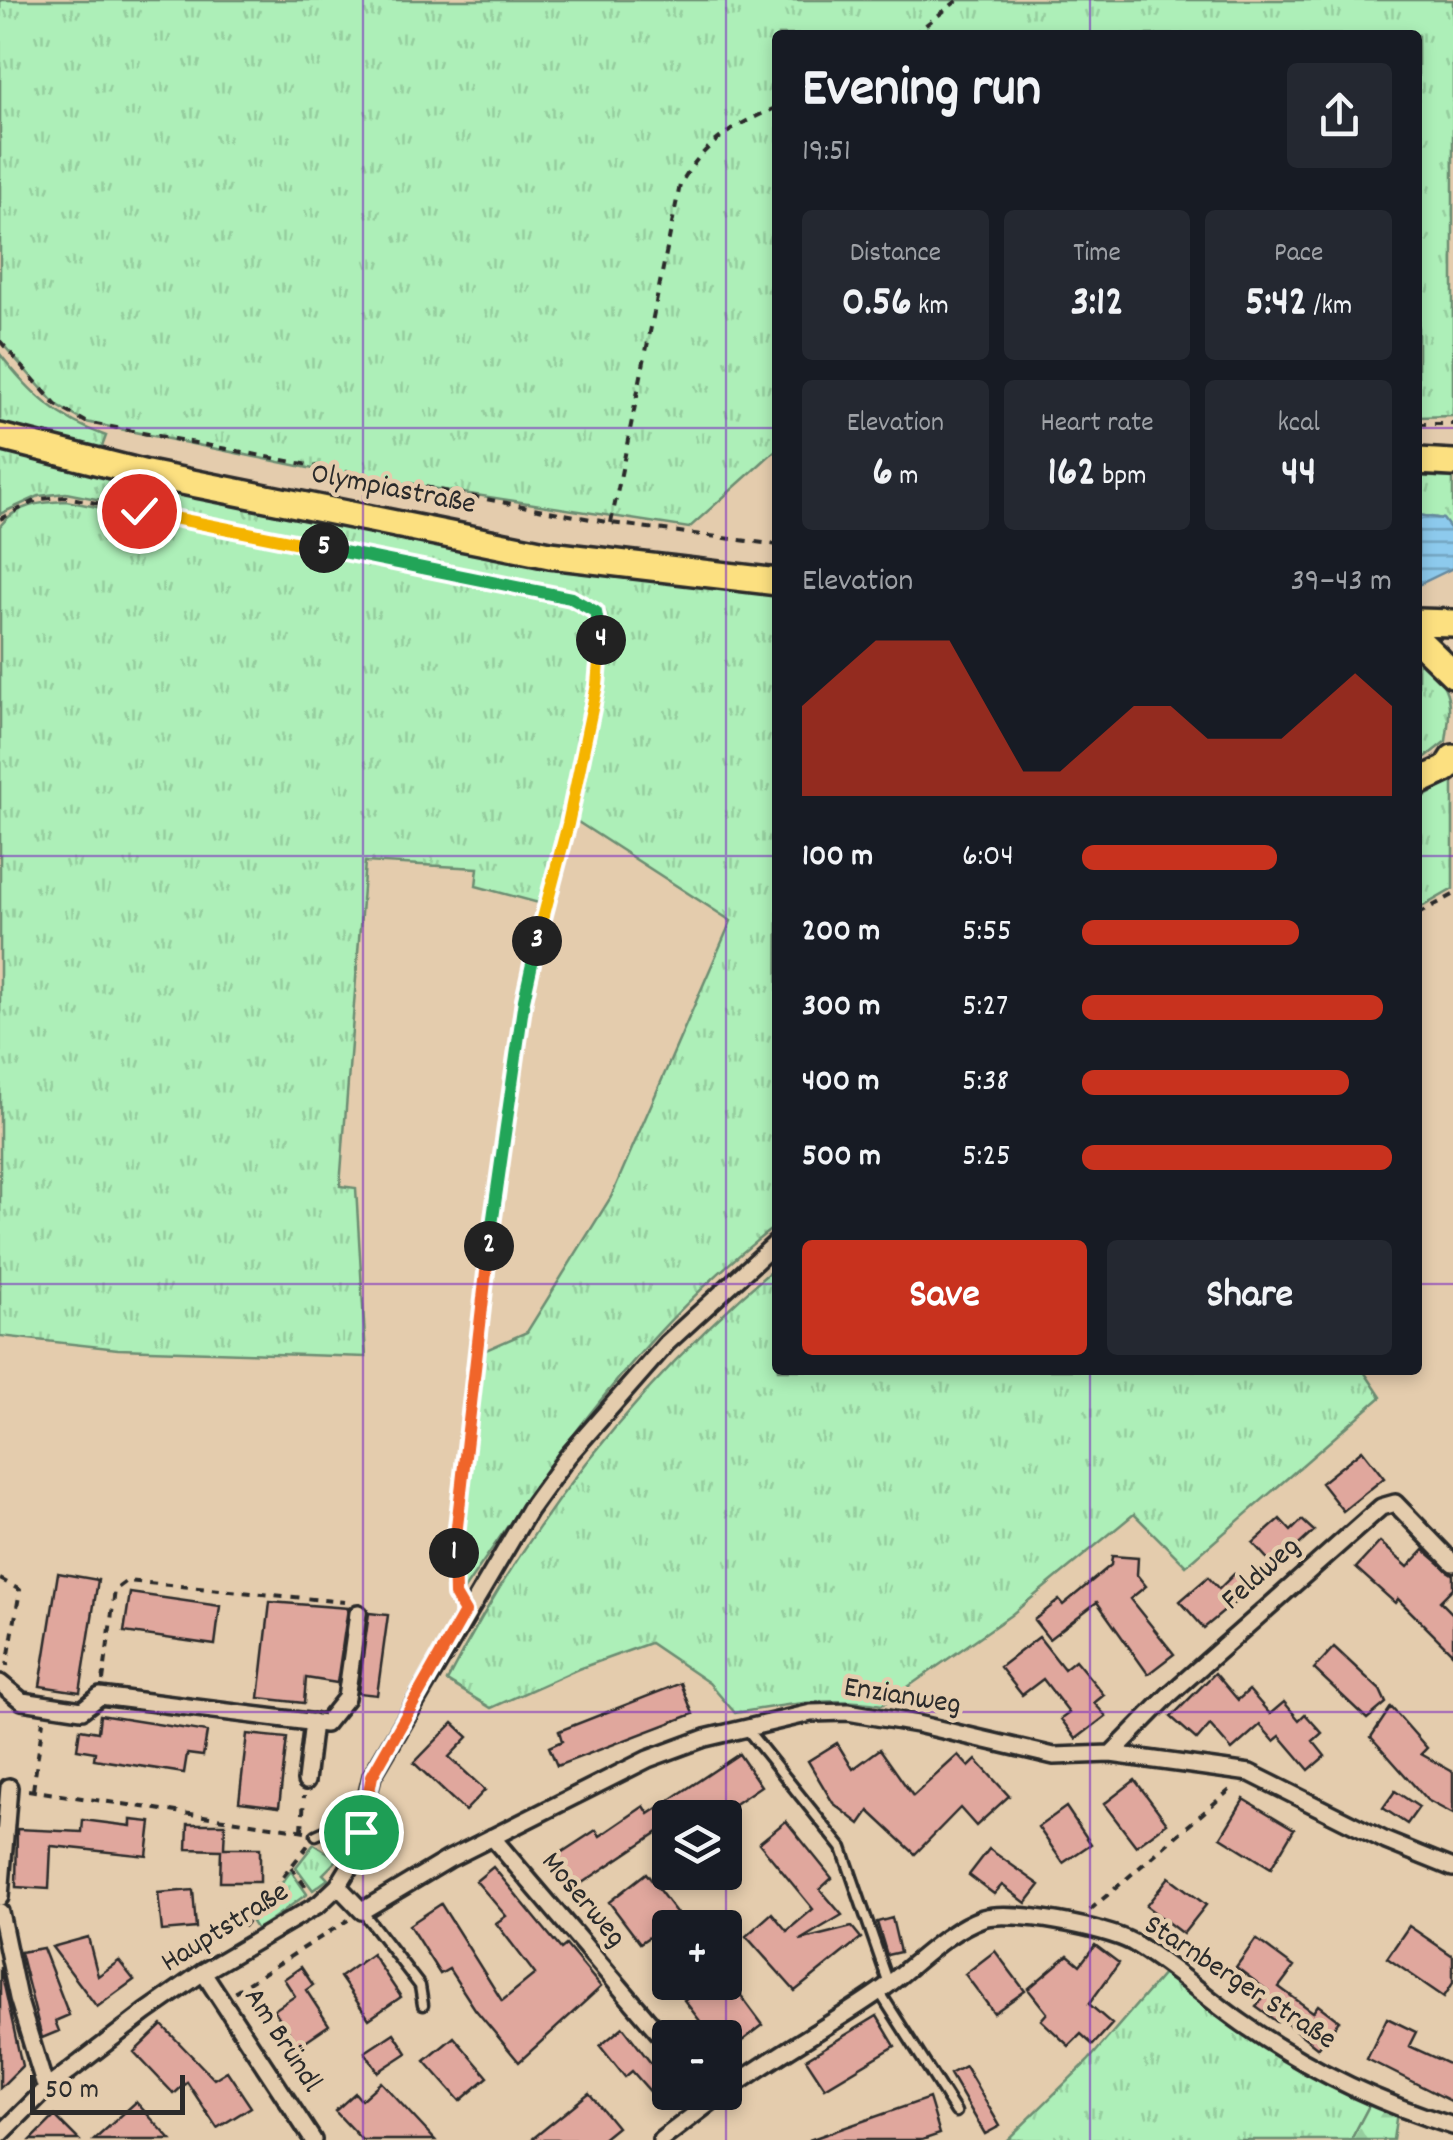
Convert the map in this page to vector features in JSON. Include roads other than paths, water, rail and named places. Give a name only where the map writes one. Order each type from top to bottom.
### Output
[{"type":"main road","name":"Olympiastraße","points":[[0,438],[147,474],[550,556],[772,581]]},
{"type":"main road","points":[[1422,461],[1453,463]]},
{"type":"main road","points":[[1422,622],[1451,622]]},
{"type":"main road","points":[[1422,644],[1453,674]]},
{"type":"main road","points":[[1422,780],[1446,769],[1453,758]]},
{"type":"street","name":"Hauptstraße","points":[[0,2136],[46,2089],[204,1972],[318,1904],[338,1886],[352,1863],[372,1776],[465,1612],[529,1510],[604,1413],[667,1343],[772,1247]]},
{"type":"street","name":"Feldweg","points":[[1111,1754],[1169,1695],[1381,1507],[1395,1503],[1453,1562]]},
{"type":"street","points":[[0,1681],[22,1701],[82,1710],[100,1696],[330,1722],[346,1698],[358,1613]]},
{"type":"street","name":"Enzianweg","points":[[362,1910],[492,1837],[648,1758],[745,1727],[810,1713],[848,1712],[1054,1756],[1111,1754],[1250,1773],[1386,1840],[1453,1868]]},
{"type":"street","points":[[306,1781],[313,1722]]},
{"type":"street","points":[[0,1898],[9,1787]]},
{"type":"street","name":"Moserweg","points":[[492,1837],[652,2025]]},
{"type":"street","points":[[338,1886],[362,1910]]},
{"type":"street","points":[[0,1912],[18,1998],[46,2089]]},
{"type":"street","name":"Starnberger Straße","points":[[742,2078],[884,1987],[957,1931],[986,1917],[1071,1926],[1131,1942],[1247,2027],[1330,2076],[1401,2110],[1453,2126]]},
{"type":"street","name":"Am Bründl","points":[[204,1972],[313,2140]]},
{"type":"street","name":"Starnberger Straße","points":[[662,2140],[699,2110]]},
{"type":"lane","points":[[745,1727],[842,1848],[884,1987],[956,2112]]},
{"type":"lane","points":[[316,1835],[340,1824],[362,1829]]},
{"type":"lane","points":[[362,1910],[420,1986],[423,2005]]},
{"type":"water","points":[[1422,516],[1443,519],[1453,532],[1453,568],[1422,583]]}]
